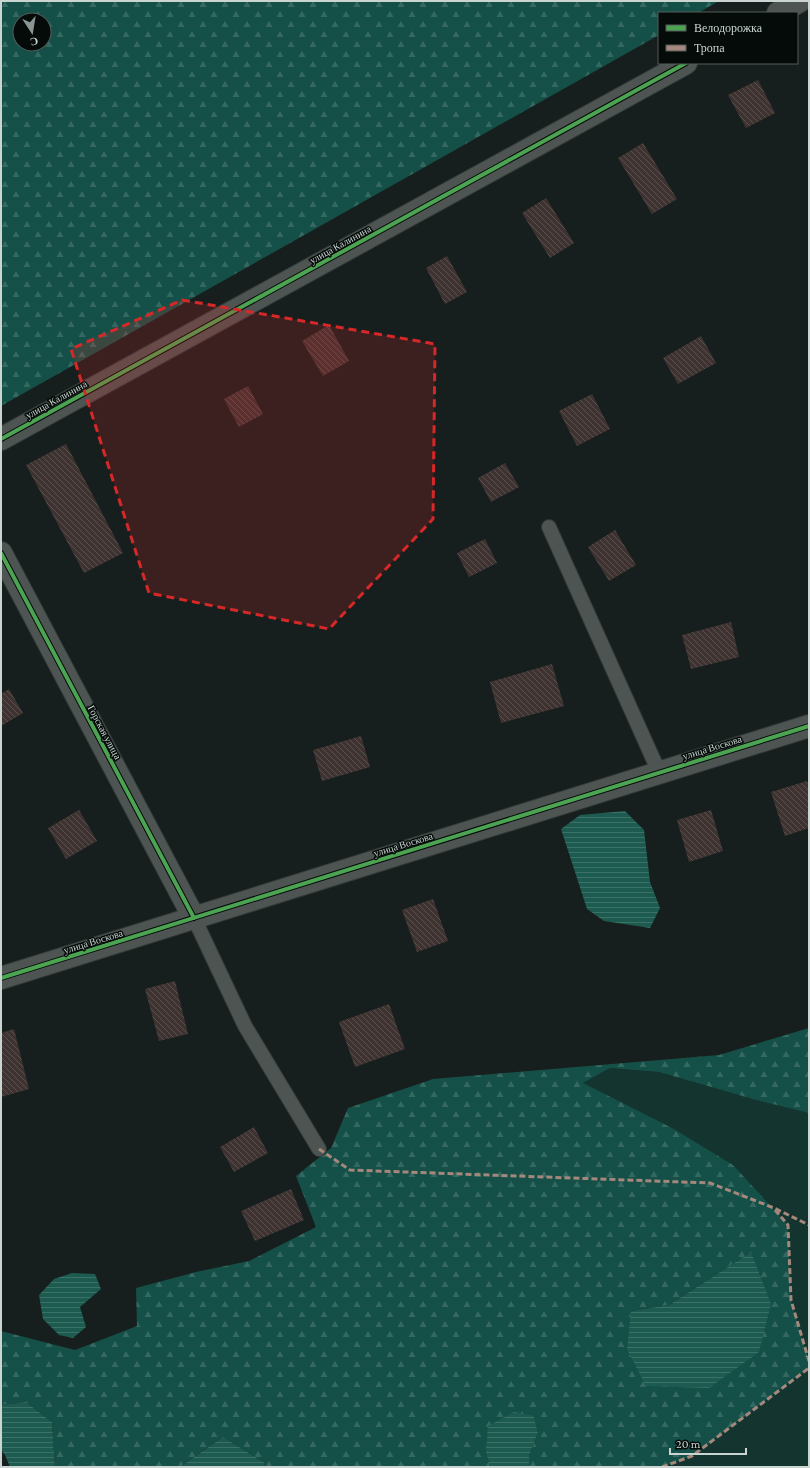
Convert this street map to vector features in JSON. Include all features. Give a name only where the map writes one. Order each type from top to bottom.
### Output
[{"type":"street","points":[[780,12],[800,1]]},
{"type":"street","name":"улица Калинина","points":[[1,439],[684,64]]},
{"type":"street","name":"Горская улица","points":[[1,553],[194,918]]},
{"type":"street","name":"улица Воскова","points":[[1,978],[809,726]]},
{"type":"lane","points":[[549,527],[660,772]]},
{"type":"lane","points":[[194,918],[245,1026],[319,1149]]},
{"type":"highlighted area","points":[[182,300],[435,344],[433,519],[329,629],[149,593],[71,349]]},
{"type":"shaded area","points":[[625,811],[644,830],[650,882],[660,908],[650,928],[604,921],[587,909],[561,829],[580,815]]},
{"type":"shaded area","points":[[610,1068],[659,1072],[756,1100],[809,1113],[809,1361],[791,1300],[788,1225],[583,1083]]},
{"type":"shaded area","points":[[751,1252],[771,1304],[759,1352],[709,1388],[646,1386],[627,1349],[631,1311],[669,1305]]},
{"type":"shaded area","points":[[72,1273],[95,1274],[101,1289],[80,1307],[86,1327],[73,1338],[59,1335],[43,1319],[39,1295],[54,1279]]},
{"type":"shaded area","points":[[809,1368],[809,1467],[662,1467],[692,1456]]},
{"type":"shaded area","points":[[26,1402],[52,1422],[55,1467],[10,1467],[1,1450],[1,1405]]},
{"type":"shaded area","points":[[514,1412],[534,1416],[538,1433],[529,1456],[529,1467],[490,1467],[486,1453],[488,1426]]},
{"type":"shaded area","points":[[223,1437],[265,1463],[264,1467],[180,1467]]},
{"type":"green space","points":[[1,1],[719,1],[700,12],[658,12],[658,36],[1,406]]},
{"type":"green space","points":[[809,1028],[809,1113],[756,1100],[659,1072],[610,1068],[583,1083],[672,1128],[733,1165],[788,1225],[791,1300],[809,1361],[809,1368],[692,1456],[662,1467],[529,1467],[529,1456],[538,1433],[534,1416],[486,1453],[490,1467],[264,1467],[265,1463],[223,1437],[180,1467],[55,1467],[52,1422],[26,1402],[1,1405],[1,1331],[75,1350],[137,1326],[136,1288],[196,1272],[249,1261],[316,1227],[296,1176],[331,1148],[348,1108],[433,1079],[719,1055]],"holes":[[[751,1252],[646,1386],[631,1311],[669,1305]]]},
{"type":"building","points":[[758,80],[775,113],[746,128],[728,95]]},
{"type":"building","points":[[643,143],[677,199],[652,214],[618,158]]},
{"type":"building","points":[[546,198],[574,243],[550,258],[522,213]]},
{"type":"building","points":[[447,256],[467,292],[445,304],[426,268]]},
{"type":"building","points":[[329,325],[349,361],[323,376],[302,341]]},
{"type":"building","points":[[701,336],[716,363],[678,384],[663,358]]},
{"type":"building","points":[[248,386],[263,414],[239,427],[224,399]]},
{"type":"building","points":[[592,394],[610,429],[577,446],[559,411]]},
{"type":"building","points":[[66,444],[123,553],[84,573],[26,465]]},
{"type":"building","points":[[505,463],[519,487],[491,502],[478,478]]},
{"type":"building","points":[[615,530],[636,565],[609,581],[588,547]]},
{"type":"building","points":[[485,539],[497,563],[469,577],[457,553]]},
{"type":"building","points":[[731,622],[739,657],[691,669],[682,635]]},
{"type":"building","points":[[552,664],[564,706],[501,723],[490,682]]},
{"type":"building","points":[[9,689],[23,713],[1,726],[1,694]]},
{"type":"building","points":[[361,736],[370,767],[322,781],[313,750]]},
{"type":"building","points":[[807,781],[809,787],[809,828],[785,836],[771,792]]},
{"type":"building","points":[[79,810],[97,841],[66,859],[48,828]]},
{"type":"building","points":[[711,810],[723,851],[689,862],[677,820]]},
{"type":"building","points":[[433,899],[448,941],[417,952],[402,910]]},
{"type":"building","points":[[175,981],[188,1034],[159,1041],[145,989]]},
{"type":"building","points":[[389,1004],[405,1049],[355,1067],[339,1022]]},
{"type":"building","points":[[14,1029],[29,1089],[1,1097],[1,1033]]},
{"type":"building","points":[[254,1127],[268,1153],[234,1172],[220,1147]]},
{"type":"building","points":[[291,1189],[304,1220],[255,1241],[241,1211]]},
{"type":"marked path","points":[[319,1149],[350,1170],[710,1183],[774,1208],[809,1225]]},
{"type":"marked path","points":[[775,1210],[788,1225],[791,1300],[809,1361]]},
{"type":"marked path","points":[[662,1467],[692,1456],[809,1368]]},
{"type":"cycle path","points":[[1,439],[684,64]]},
{"type":"cycle path","points":[[1,553],[194,918]]},
{"type":"cycle path","points":[[1,978],[809,726]]}]
